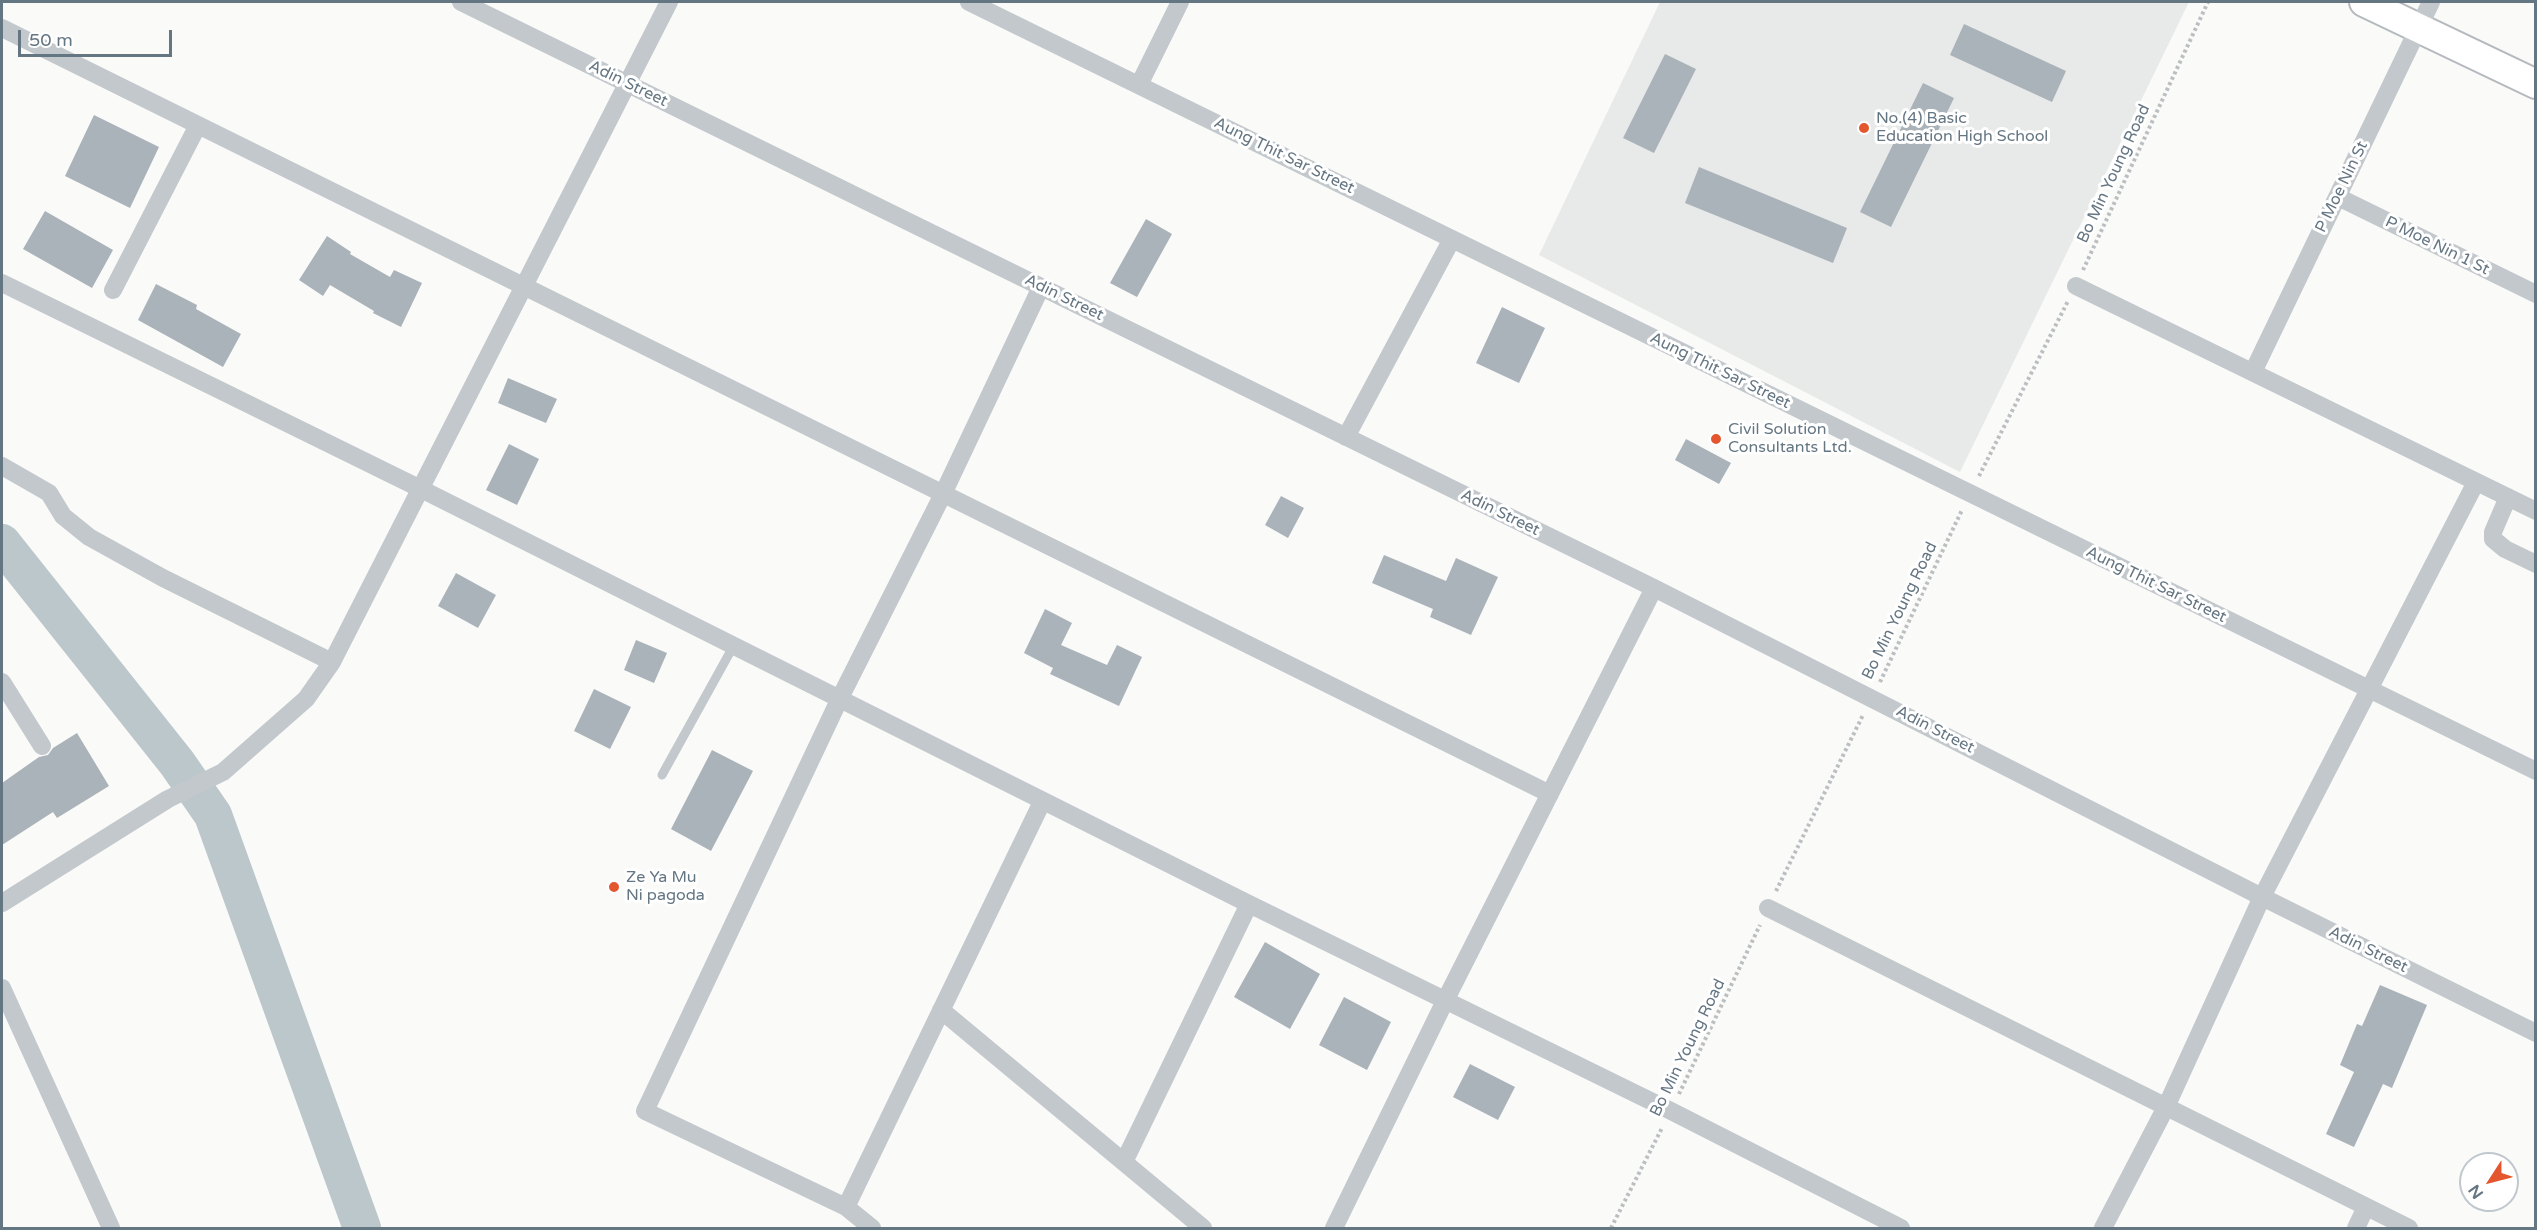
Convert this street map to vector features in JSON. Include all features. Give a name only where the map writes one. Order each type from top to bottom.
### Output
[{"type":"main road","points":[[2364,2],[2535,84]]},
{"type":"street","name":"Adin Street","points":[[461,2],[1654,588],[2535,1033]]},
{"type":"street","points":[[2,903],[168,799],[223,772],[306,699],[332,662],[522,285],[669,2]]},
{"type":"street","name":"Aung Thit Sar Street","points":[[969,2],[2535,771]]},
{"type":"street","points":[[1139,85],[1180,2]]},
{"type":"street","name":"P Moe Nin St","points":[[2253,372],[2431,2]]},
{"type":"street","points":[[2,28],[1550,794]]},
{"type":"street","points":[[113,290],[198,125]]},
{"type":"street","name":"P Moe Nin 1 St","points":[[2338,197],[2535,294]]},
{"type":"street","points":[[1346,437],[1452,239]]},
{"type":"street","points":[[2,283],[421,489],[1249,904],[1671,1111],[1890,1226]]},
{"type":"street","points":[[2076,286],[2535,511]]},
{"type":"street","points":[[872,1228],[846,1207],[645,1111],[840,698],[943,494],[1041,287]]},
{"type":"street","points":[[2,466],[49,493],[63,516],[89,537],[163,578],[332,662]]},
{"type":"street","points":[[2103,1228],[2166,1107],[2262,897],[2476,482]]},
{"type":"street","points":[[2508,497],[2493,532],[2493,539],[2505,549],[2535,564]]},
{"type":"street","points":[[1334,1228],[1445,1001],[1654,588]]},
{"type":"street","points":[[2,682],[42,746]]},
{"type":"street","points":[[846,1207],[1042,801]]},
{"type":"street","points":[[1124,1162],[1249,904]]},
{"type":"street","points":[[1768,908],[2365,1209],[2409,1228]]},
{"type":"street","points":[[2,988],[111,1228]]},
{"type":"street","points":[[941,1010],[1203,1228]]},
{"type":"street","points":[[2356,1228],[2365,1209]]},
{"type":"lane","points":[[662,775],[734,645]]},
{"type":"path","name":"Bo Min Young Road","points":[[1611,1228],[1671,1111],[1970,495],[2076,286],[2208,2]]},
{"type":"shaded area","name":"No.(4) Basic Education High School","points":[[1660,2],[2189,2],[1960,472],[1539,255]]},
{"type":"building","points":[[1964,24],[2066,71],[2052,102],[1950,55]]},
{"type":"building","points":[[1665,54],[1696,69],[1654,153],[1623,138]]},
{"type":"building","points":[[1923,83],[1954,98],[1891,227],[1860,212]]},
{"type":"building","points":[[94,115],[159,147],[130,208],[65,176]]},
{"type":"building","points":[[1699,167],[1847,228],[1833,263],[1685,203]]},
{"type":"building","points":[[45,211],[113,250],[92,288],[23,249]]},
{"type":"building","points":[[1146,219],[1172,234],[1137,297],[1110,283]]},
{"type":"building","points":[[327,236],[351,252],[350,254],[390,277],[394,270],[422,283],[401,327],[373,313],[374,311],[330,285],[323,296],[299,280]]},
{"type":"building","points":[[156,284],[197,305],[196,309],[241,334],[223,367],[138,320]]},
{"type":"building","points":[[1502,307],[1545,328],[1519,383],[1476,363]]},
{"type":"building","points":[[508,378],[557,399],[546,423],[498,403]]},
{"type":"building","points":[[1686,439],[1731,463],[1719,484],[1675,460]]},
{"type":"building","points":[[509,444],[539,459],[517,505],[486,490]]},
{"type":"building","points":[[1281,496],[1304,508],[1288,538],[1265,525]]},
{"type":"building","points":[[1384,555],[1446,581],[1456,558],[1498,577],[1471,635],[1430,617],[1433,609],[1372,583]]},
{"type":"building","points":[[456,573],[496,595],[478,628],[438,606]]},
{"type":"building","points":[[1045,609],[1072,623],[1061,645],[1107,665],[1117,645],[1142,657],[1119,706],[1050,674],[1053,668],[1024,653]]},
{"type":"building","points":[[636,640],[667,653],[654,683],[624,670]]},
{"type":"building","points":[[594,689],[631,707],[610,749],[574,731]]},
{"type":"building","points":[[77,733],[109,786],[57,818],[53,812],[2,845],[2,783],[39,757],[48,755],[53,748]]},
{"type":"building","points":[[712,750],[753,771],[711,851],[671,829]]},
{"type":"building","points":[[1265,942],[1320,974],[1290,1029],[1234,997]]},
{"type":"building","points":[[2380,985],[2427,1005],[2392,1088],[2383,1084],[2354,1147],[2326,1134],[2354,1072],[2340,1065],[2357,1024],[2362,1026]]},
{"type":"building","points":[[1344,997],[1391,1022],[1367,1070],[1319,1045]]},
{"type":"building","points":[[1470,1064],[1515,1087],[1498,1120],[1453,1097]]},
{"type":"waterway","points":[[2,543],[177,763],[213,815],[362,1228]]},
{"type":"place","name":"No.(4) Basic Education High School","points":[[1864,128]]},
{"type":"place","name":"Civil Solution Consultants Ltd.","points":[[1716,439]]},
{"type":"place","name":"Ze Ya Mu Ni pagoda","points":[[614,887]]}]
